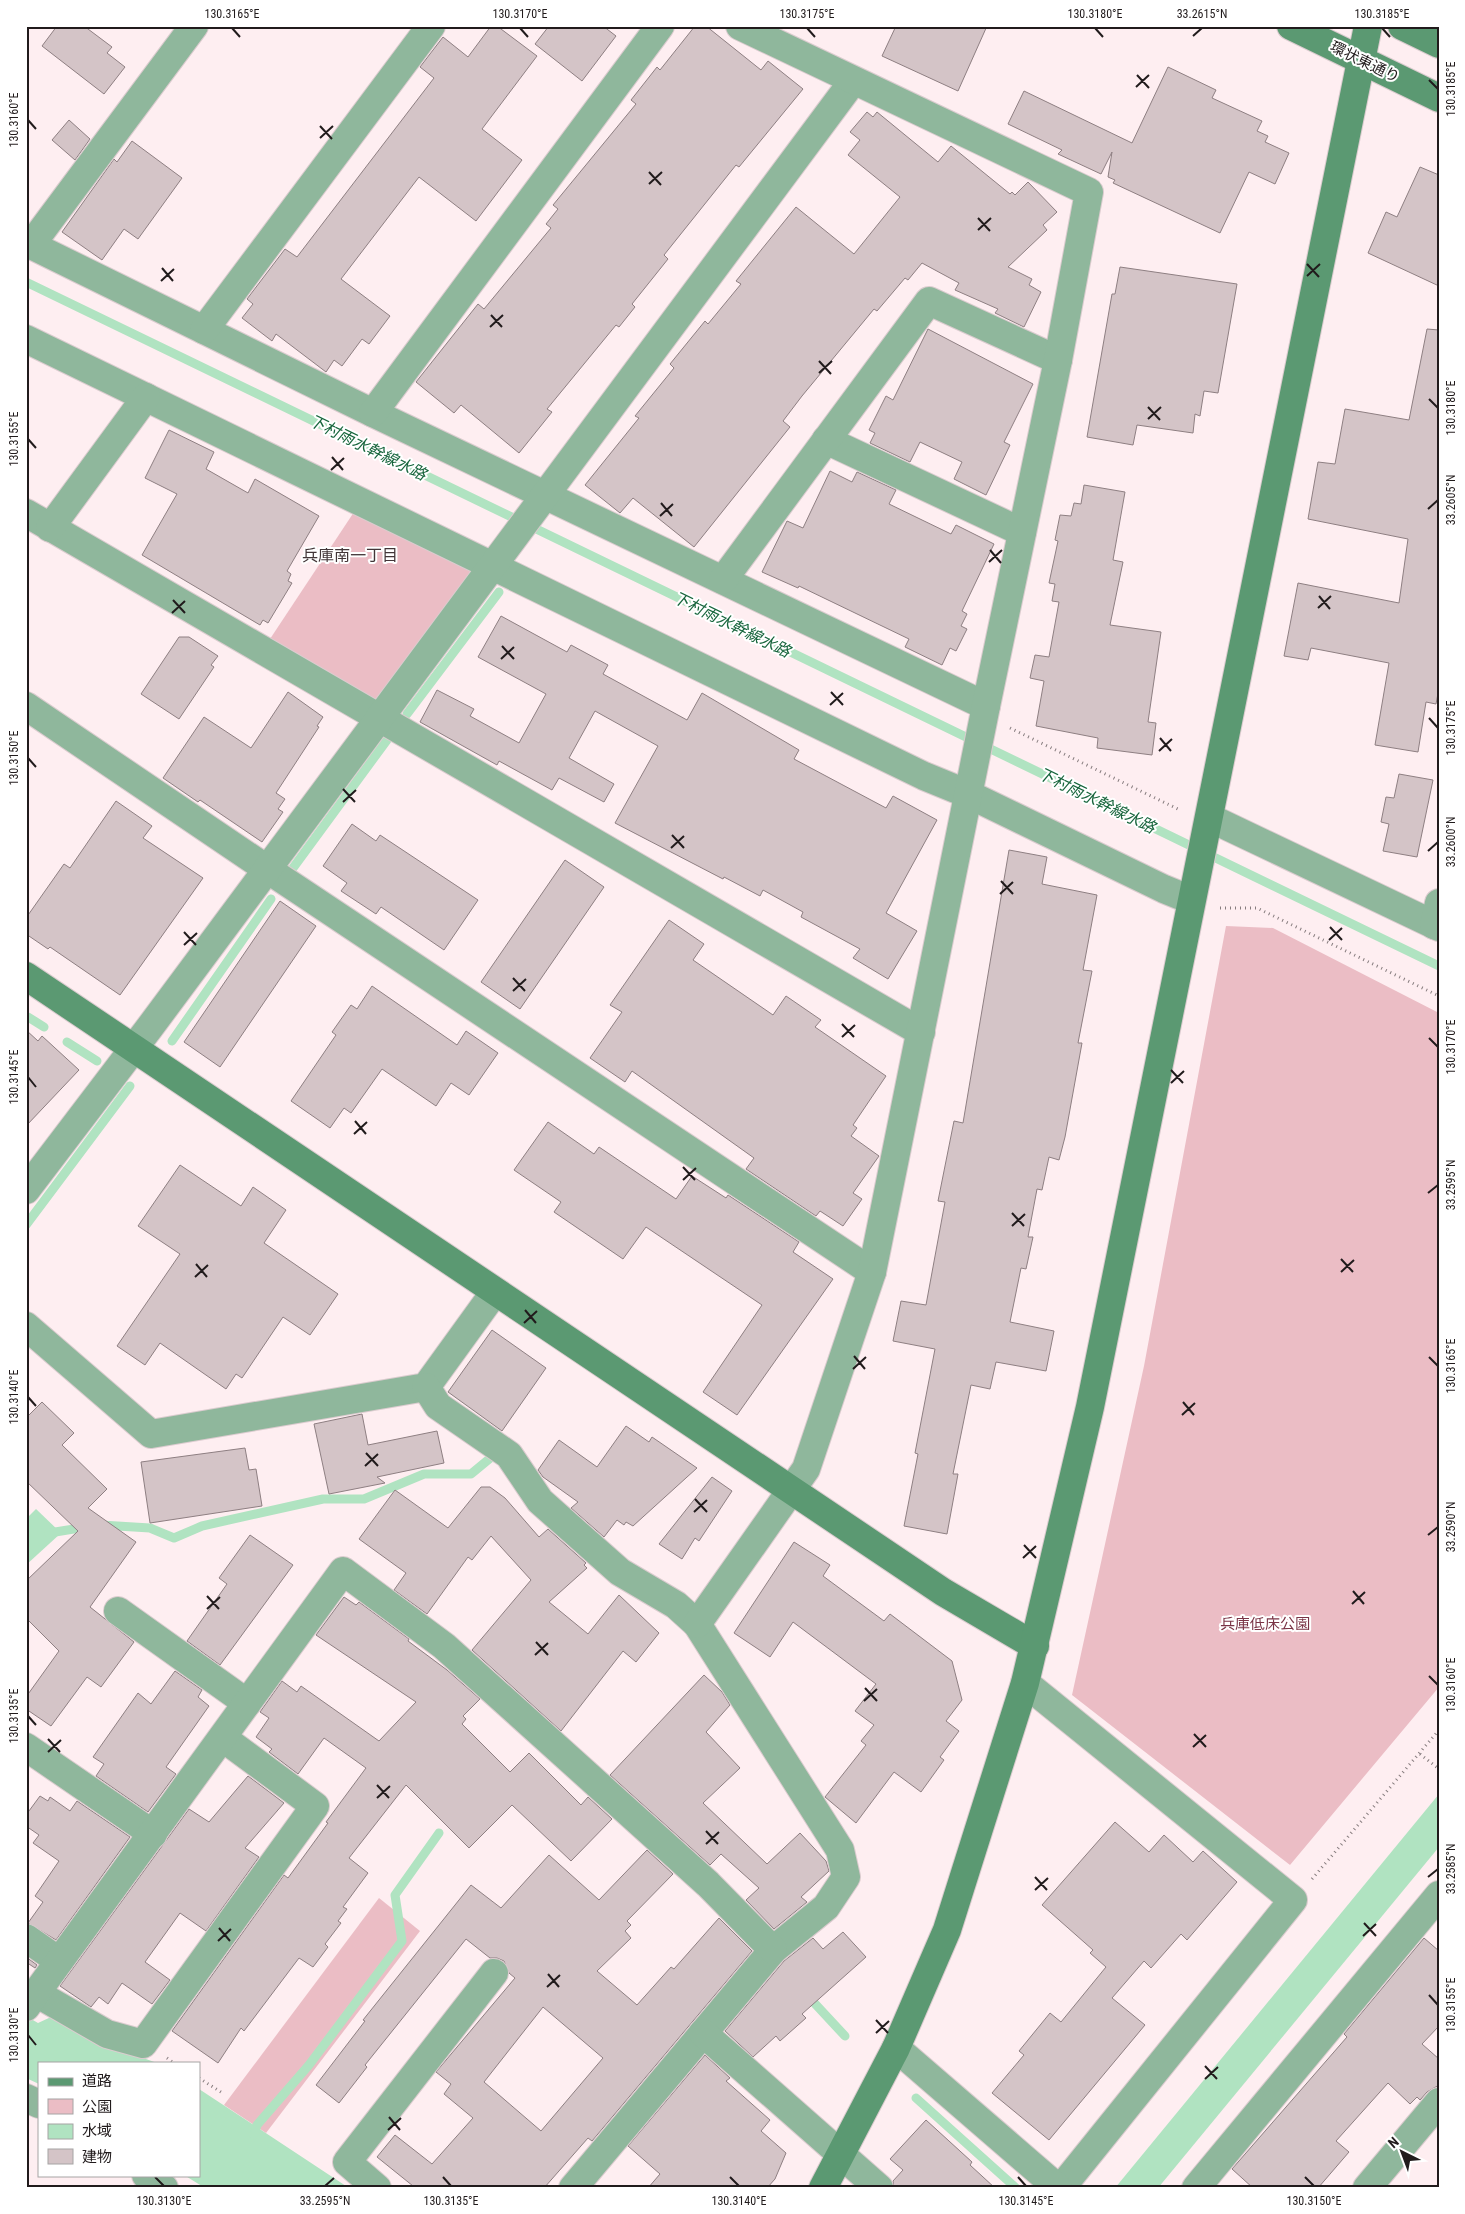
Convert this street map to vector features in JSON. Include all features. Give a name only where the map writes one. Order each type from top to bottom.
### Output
[{"type":"street","points":[[194,26],[31,245],[373,413],[541,501],[723,580],[985,710]]},
{"type":"street","points":[[204,330],[431,26]]},
{"type":"street","points":[[373,413],[660,26]]},
{"type":"street","points":[[697,1624],[806,1469],[872,1272],[970,783],[1058,360],[1089,192],[853,82],[740,26]]},
{"type":"street","name":"環状東通り","points":[[1291,26],[1439,98]]},
{"type":"street","points":[[823,2188],[896,2048],[947,1930],[1025,1683],[1090,1407],[1368,26]]},
{"type":"street","points":[[1402,26],[1439,44]]},
{"type":"street","points":[[26,1190],[134,1049],[853,82]]},
{"type":"street","points":[[723,580],[929,301],[1058,360]]},
{"type":"street","points":[[26,339],[146,397],[499,557],[924,776],[970,783],[1164,889],[1194,888]]},
{"type":"street","points":[[50,528],[146,397]]},
{"type":"street","points":[[826,440],[1022,532]]},
{"type":"street","points":[[26,513],[379,720],[921,1032]]},
{"type":"street","points":[[26,706],[872,1272]]},
{"type":"street","points":[[1208,823],[1437,919]]},
{"type":"street","points":[[26,976],[790,1491],[943,1592],[1034,1646]]},
{"type":"street","points":[[26,1326],[151,1434],[426,1388],[494,1293]]},
{"type":"street","points":[[426,1388],[438,1406],[509,1455],[540,1501],[620,1572],[676,1605],[697,1624],[840,1850],[846,1877],[826,1907],[773,1950],[703,2033],[587,2183]]},
{"type":"street","points":[[223,1738],[315,1806],[143,2044],[107,2034],[30,2001],[223,1738],[342,1571],[444,1646],[708,1884],[773,1950]]},
{"type":"street","points":[[118,1611],[247,1703]]},
{"type":"street","points":[[896,2048],[1059,2188],[1293,1900],[1025,1683]]},
{"type":"street","points":[[26,1747],[153,1834]]},
{"type":"street","points":[[1196,2188],[1439,1895]]},
{"type":"street","points":[[26,1938],[59,1961]]},
{"type":"street","points":[[378,2188],[347,2162],[494,1973]]},
{"type":"street","points":[[703,2033],[842,2153],[879,2188]]},
{"type":"street","points":[[26,2098],[38,2104]]},
{"type":"street","points":[[1367,2188],[1439,2102]]},
{"type":"street","points":[[147,2176],[164,2188]]},
{"type":"path","points":[[985,710],[1181,810]]},
{"type":"path","points":[[1219,908],[1257,908],[1439,996]]},
{"type":"path","points":[[1293,1900],[1439,1730]]},
{"type":"path","points":[[1420,1754],[1439,1769]]},
{"type":"path","points":[[200,2079],[224,2094]]},
{"type":"green space","points":[[356,509],[472,570],[375,703],[268,642]]},
{"type":"green space","name":"兵庫低床公園","points":[[1226,926],[1273,928],[1439,1013],[1439,1687],[1290,1865],[1072,1695],[1144,1366]]},
{"type":"green space","points":[[379,1898],[420,1931],[266,2133],[224,2105]]},
{"type":"water","points":[[36,1509],[61,1533],[26,1565],[26,1519]]},
{"type":"water","points":[[1439,1794],[1439,1847],[1158,2188],[1115,2188]]},
{"type":"water","points":[[26,2016],[38,2023],[51,2017],[102,2043],[154,2062],[38,2062],[38,2084],[26,2078]]},
{"type":"water","points":[[200,2090],[349,2188],[205,2188],[186,2176],[200,2176]]},
{"type":"building","points":[[57,26],[84,26],[112,47],[107,53],[125,67],[104,94],[42,46]]},
{"type":"building","points":[[491,26],[497,26],[537,56],[482,129],[522,160],[476,221],[419,177],[341,279],[390,316],[369,344],[362,339],[342,366],[334,360],[326,372],[276,334],[272,341],[242,318],[253,304],[247,299],[285,249],[297,257],[434,78],[420,67],[443,37],[468,57]]},
{"type":"building","points":[[549,26],[603,26],[616,36],[582,81],[535,44]]},
{"type":"building","points":[[695,26],[706,26],[761,70],[768,61],[803,89],[739,167],[736,165],[664,255],[668,259],[632,304],[635,307],[619,327],[616,325],[547,409],[552,412],[519,453],[461,405],[454,413],[416,382],[478,304],[484,309],[551,228],[546,224],[558,209],[553,205],[636,104],[631,100],[657,67],[660,70]]},
{"type":"building","points":[[896,26],[987,26],[958,91],[882,56]]},
{"type":"building","points":[[1168,67],[1216,90],[1212,98],[1262,121],[1257,131],[1268,136],[1265,142],[1289,153],[1275,184],[1249,172],[1220,233],[1113,183],[1115,180],[1108,177],[1112,152],[1101,174],[1058,154],[1062,150],[1008,124],[1024,91],[1132,143]]},
{"type":"building","points":[[867,112],[873,117],[877,112],[938,162],[951,146],[1010,194],[1012,192],[1015,195],[1028,182],[1057,212],[1043,225],[1047,230],[1008,267],[1032,279],[1029,285],[1041,292],[1024,327],[995,313],[998,309],[955,290],[959,283],[922,263],[908,280],[905,278],[877,311],[874,309],[802,396],[783,421],[790,427],[694,547],[633,498],[620,513],[585,485],[639,418],[635,416],[674,368],[670,364],[705,321],[708,324],[741,284],[736,281],[796,207],[854,254],[900,197],[848,155],[860,140],[850,132]]},
{"type":"building","points":[[69,120],[90,139],[75,160],[52,140]]},
{"type":"building","points":[[132,141],[182,178],[138,239],[124,229],[102,260],[62,232],[114,159],[117,162]]},
{"type":"building","points":[[1420,167],[1439,175],[1439,286],[1368,253],[1386,212],[1397,217]]},
{"type":"building","points":[[1120,267],[1237,284],[1218,393],[1204,391],[1200,416],[1195,414],[1193,433],[1137,425],[1133,445],[1087,437],[1112,294],[1115,294]]},
{"type":"building","points":[[928,329],[1033,384],[1004,442],[1010,445],[986,495],[954,479],[962,462],[920,442],[910,462],[870,443],[875,433],[869,430],[886,396],[893,400]]},
{"type":"building","points":[[1427,329],[1439,330],[1439,688],[1436,704],[1426,702],[1418,752],[1375,745],[1389,663],[1311,648],[1308,660],[1284,656],[1298,583],[1399,603],[1408,539],[1308,519],[1318,462],[1335,464],[1345,409],[1409,420]]},
{"type":"building","points":[[169,430],[214,452],[206,469],[248,493],[255,479],[319,516],[287,571],[291,574],[288,581],[292,583],[268,623],[263,620],[260,625],[142,555],[177,494],[145,478]]},
{"type":"building","points":[[830,471],[852,482],[857,472],[896,490],[889,504],[951,534],[956,525],[994,544],[962,611],[967,614],[961,626],[967,629],[956,651],[950,648],[942,665],[905,647],[909,639],[799,586],[798,588],[762,572],[787,521],[803,528]]},
{"type":"building","points":[[1084,485],[1125,492],[1113,560],[1123,562],[1110,625],[1161,632],[1148,722],[1156,723],[1152,755],[1097,748],[1098,738],[1036,726],[1044,681],[1030,678],[1035,655],[1049,657],[1059,602],[1052,601],[1055,584],[1049,583],[1058,541],[1055,540],[1060,515],[1071,516],[1074,503],[1081,504]]},
{"type":"building","points":[[501,616],[567,652],[571,645],[608,665],[603,674],[687,720],[702,693],[799,750],[794,759],[886,808],[893,796],[937,820],[886,913],[917,931],[888,979],[853,958],[860,949],[801,917],[803,912],[763,890],[760,896],[724,877],[723,879],[615,823],[658,746],[595,711],[569,758],[614,784],[604,802],[559,778],[552,790],[499,761],[497,765],[420,722],[437,690],[474,709],[470,716],[519,743],[546,694],[478,657]]},
{"type":"building","points":[[179,637],[189,637],[218,656],[211,665],[214,667],[179,719],[141,694]]},
{"type":"building","points":[[288,692],[323,717],[317,726],[319,727],[276,793],[285,799],[278,809],[283,812],[262,842],[200,800],[198,802],[163,778],[204,717],[251,748]]},
{"type":"building","points":[[1399,774],[1433,780],[1417,857],[1383,851],[1389,824],[1381,822],[1386,797],[1394,798]]},
{"type":"building","points":[[116,801],[152,826],[143,838],[203,878],[120,995],[50,947],[48,949],[26,934],[26,918],[64,864],[70,868]]},
{"type":"building","points":[[352,824],[376,841],[380,835],[478,900],[444,950],[381,907],[376,914],[341,891],[347,883],[323,866]]},
{"type":"building","points":[[1009,850],[1047,857],[1042,884],[1097,895],[1083,970],[1092,971],[1078,1043],[1082,1043],[1065,1137],[1059,1160],[1049,1157],[1042,1190],[1037,1189],[1028,1237],[1033,1237],[1026,1269],[1021,1268],[1010,1322],[1054,1331],[1046,1371],[996,1362],[990,1389],[971,1385],[953,1474],[958,1474],[947,1534],[904,1526],[918,1454],[915,1453],[935,1349],[893,1341],[901,1301],[926,1305],[945,1202],[938,1201],[954,1121],[963,1123]]},
{"type":"building","points":[[565,860],[604,887],[520,1009],[481,982]]},
{"type":"building","points":[[280,901],[316,926],[220,1067],[184,1042]]},
{"type":"building","points":[[669,920],[704,944],[693,960],[773,1015],[786,996],[821,1020],[815,1027],[886,1076],[853,1125],[857,1128],[851,1136],[879,1156],[853,1193],[862,1199],[843,1226],[820,1211],[816,1216],[746,1169],[754,1158],[632,1071],[625,1082],[590,1058],[622,1012],[610,1005]]},
{"type":"building","points":[[372,986],[457,1045],[466,1031],[498,1053],[469,1095],[451,1083],[436,1106],[382,1069],[351,1113],[344,1108],[330,1128],[291,1101],[336,1035],[332,1032],[351,1005],[357,1009]]},
{"type":"building","points":[[26,1030],[38,1041],[42,1036],[79,1070],[26,1126]]},
{"type":"building","points":[[548,1122],[594,1154],[599,1147],[676,1199],[692,1176],[726,1198],[728,1195],[799,1242],[793,1252],[833,1279],[737,1415],[703,1392],[762,1305],[646,1227],[623,1259],[554,1212],[561,1202],[514,1170]]},
{"type":"building","points":[[180,1165],[241,1206],[253,1187],[286,1210],[264,1243],[338,1294],[310,1335],[283,1317],[242,1378],[236,1374],[226,1389],[160,1343],[145,1365],[117,1346],[180,1254],[138,1226]]},
{"type":"building","points":[[492,1330],[546,1368],[502,1431],[448,1392]]},
{"type":"building","points":[[42,1402],[74,1433],[62,1445],[107,1489],[88,1508],[136,1542],[90,1607],[134,1642],[101,1687],[87,1677],[51,1726],[26,1709],[26,1697],[59,1651],[26,1618],[26,1581],[78,1531],[26,1481],[26,1418]]},
{"type":"building","points":[[362,1414],[368,1445],[437,1431],[444,1463],[377,1477],[385,1483],[329,1494],[314,1424]]},
{"type":"building","points":[[626,1426],[649,1442],[652,1437],[697,1468],[633,1526],[626,1522],[624,1525],[617,1520],[604,1537],[571,1508],[578,1502],[543,1477],[538,1470],[559,1440],[597,1467]]},
{"type":"building","points":[[245,1448],[249,1470],[256,1469],[262,1506],[150,1523],[141,1462]]},
{"type":"building","points":[[712,1477],[732,1491],[699,1541],[695,1538],[682,1559],[659,1544]]},
{"type":"building","points":[[481,1487],[490,1487],[505,1498],[539,1537],[548,1529],[586,1563],[584,1565],[587,1568],[549,1602],[588,1634],[619,1595],[659,1633],[636,1662],[623,1651],[561,1731],[472,1650],[531,1580],[491,1536],[472,1560],[468,1557],[427,1614],[394,1590],[406,1573],[359,1539],[395,1490],[448,1528]]},
{"type":"building","points":[[250,1535],[293,1565],[220,1665],[187,1641],[227,1584],[219,1578]]},
{"type":"building","points":[[794,1542],[830,1565],[823,1576],[884,1621],[890,1614],[952,1661],[962,1700],[946,1721],[959,1731],[940,1757],[944,1760],[921,1792],[894,1772],[856,1823],[825,1797],[866,1745],[861,1741],[874,1725],[855,1711],[876,1684],[793,1622],[770,1657],[734,1633]]},
{"type":"building","points":[[344,1597],[356,1605],[359,1602],[409,1639],[408,1641],[447,1670],[480,1699],[463,1716],[466,1719],[462,1724],[510,1772],[529,1753],[581,1805],[588,1797],[612,1819],[571,1861],[512,1805],[469,1848],[406,1785],[349,1858],[368,1873],[343,1907],[347,1909],[338,1921],[341,1923],[325,1944],[328,1947],[313,1967],[299,1958],[244,2031],[241,2028],[218,2063],[172,2031],[284,1875],[288,1878],[366,1768],[324,1738],[298,1774],[269,1752],[272,1749],[256,1737],[269,1718],[260,1712],[282,1681],[297,1692],[301,1686],[379,1741],[416,1702],[316,1635]]},
{"type":"building","points":[[175,1671],[202,1690],[198,1697],[209,1706],[166,1767],[176,1774],[148,1812],[96,1776],[104,1764],[93,1757],[138,1693],[151,1704]]},
{"type":"building","points":[[704,1675],[722,1692],[730,1705],[706,1732],[740,1768],[703,1803],[767,1864],[800,1833],[826,1861],[829,1871],[801,1897],[807,1902],[774,1929],[746,1900],[759,1888],[721,1854],[710,1865],[610,1775]]},
{"type":"building","points":[[248,1776],[284,1803],[245,1848],[259,1857],[206,1931],[180,1913],[145,1962],[170,1980],[152,2004],[122,1983],[108,2004],[99,1997],[91,2007],[60,1986],[189,1809],[209,1822]]},
{"type":"building","points":[[40,1796],[48,1801],[50,1797],[70,1811],[77,1801],[130,1837],[56,1940],[28,1923],[43,1902],[35,1896],[59,1861],[33,1843],[39,1835],[26,1826],[26,1815]]},
{"type":"building","points":[[1115,1822],[1149,1852],[1164,1835],[1193,1862],[1203,1851],[1237,1882],[1187,1940],[1181,1934],[1151,1968],[1144,1961],[1112,1998],[1145,2025],[1049,2140],[992,2093],[1024,2055],[1019,2051],[1050,2013],[1061,2022],[1106,1967],[1090,1953],[1093,1950],[1042,1905]]},
{"type":"building","points":[[647,1850],[673,1874],[627,1921],[631,1925],[625,1931],[631,1938],[597,1971],[637,2005],[671,1967],[674,1969],[719,1918],[752,1951],[592,2141],[588,2138],[544,2188],[411,2188],[413,2186],[377,2157],[395,2135],[432,2164],[473,2118],[444,2094],[451,2084],[436,2072],[515,1978],[509,1973],[504,1961],[490,1958],[466,1939],[365,2065],[367,2067],[339,2103],[316,2085],[365,2021],[363,2020],[471,1885],[501,1908],[549,1855],[599,1900]],"holes":[[[543,2007],[603,2058],[541,2131],[484,2082]]]},
{"type":"building","points":[[843,1932],[866,1957],[802,2014],[806,2018],[780,2041],[776,2036],[753,2057],[725,2031],[784,1961],[813,1938],[823,1949]]},
{"type":"building","points":[[1424,1938],[1439,1951],[1439,2026],[1422,2044],[1439,2059],[1439,2085],[1427,2092],[1420,2100],[1417,2097],[1410,2104],[1388,2083],[1336,2141],[1349,2152],[1318,2188],[1253,2188],[1232,2169],[1347,2037],[1344,2034]]},
{"type":"building","points":[[26,1957],[37,1965],[35,1968],[26,1962]]},
{"type":"building","points":[[705,2055],[730,2078],[726,2081],[770,2120],[761,2131],[786,2153],[775,2179],[767,2188],[648,2188],[660,2174],[628,2146]]},
{"type":"building","points":[[926,2120],[972,2162],[970,2165],[995,2188],[894,2188],[893,2181],[903,2170],[890,2159]]},
{"type":"waterway","name":"下村雨水幹線水路","points":[[26,282],[1439,966]]},
{"type":"waterway","points":[[407,714],[499,592]]},
{"type":"waterway","points":[[293,868],[387,740]]},
{"type":"waterway","points":[[172,1041],[271,899]]},
{"type":"waterway","points":[[28,1017],[44,1027]]},
{"type":"waterway","points":[[67,1042],[97,1061]]},
{"type":"waterway","points":[[26,1225],[130,1086]]},
{"type":"waterway","points":[[101,1525],[150,1528],[174,1538],[202,1526],[323,1499],[364,1499],[424,1474],[471,1474],[494,1455]]},
{"type":"waterway","points":[[49,1533],[86,1527]]},
{"type":"waterway","points":[[254,2135],[257,2125],[309,2065],[402,1941],[395,1895],[439,1833]]},
{"type":"waterway","points":[[806,1994],[845,2036]]},
{"type":"waterway","points":[[916,2098],[1016,2188]]},
{"type":"district","name":"兵庫南一丁目","points":[[350,555]]}]
